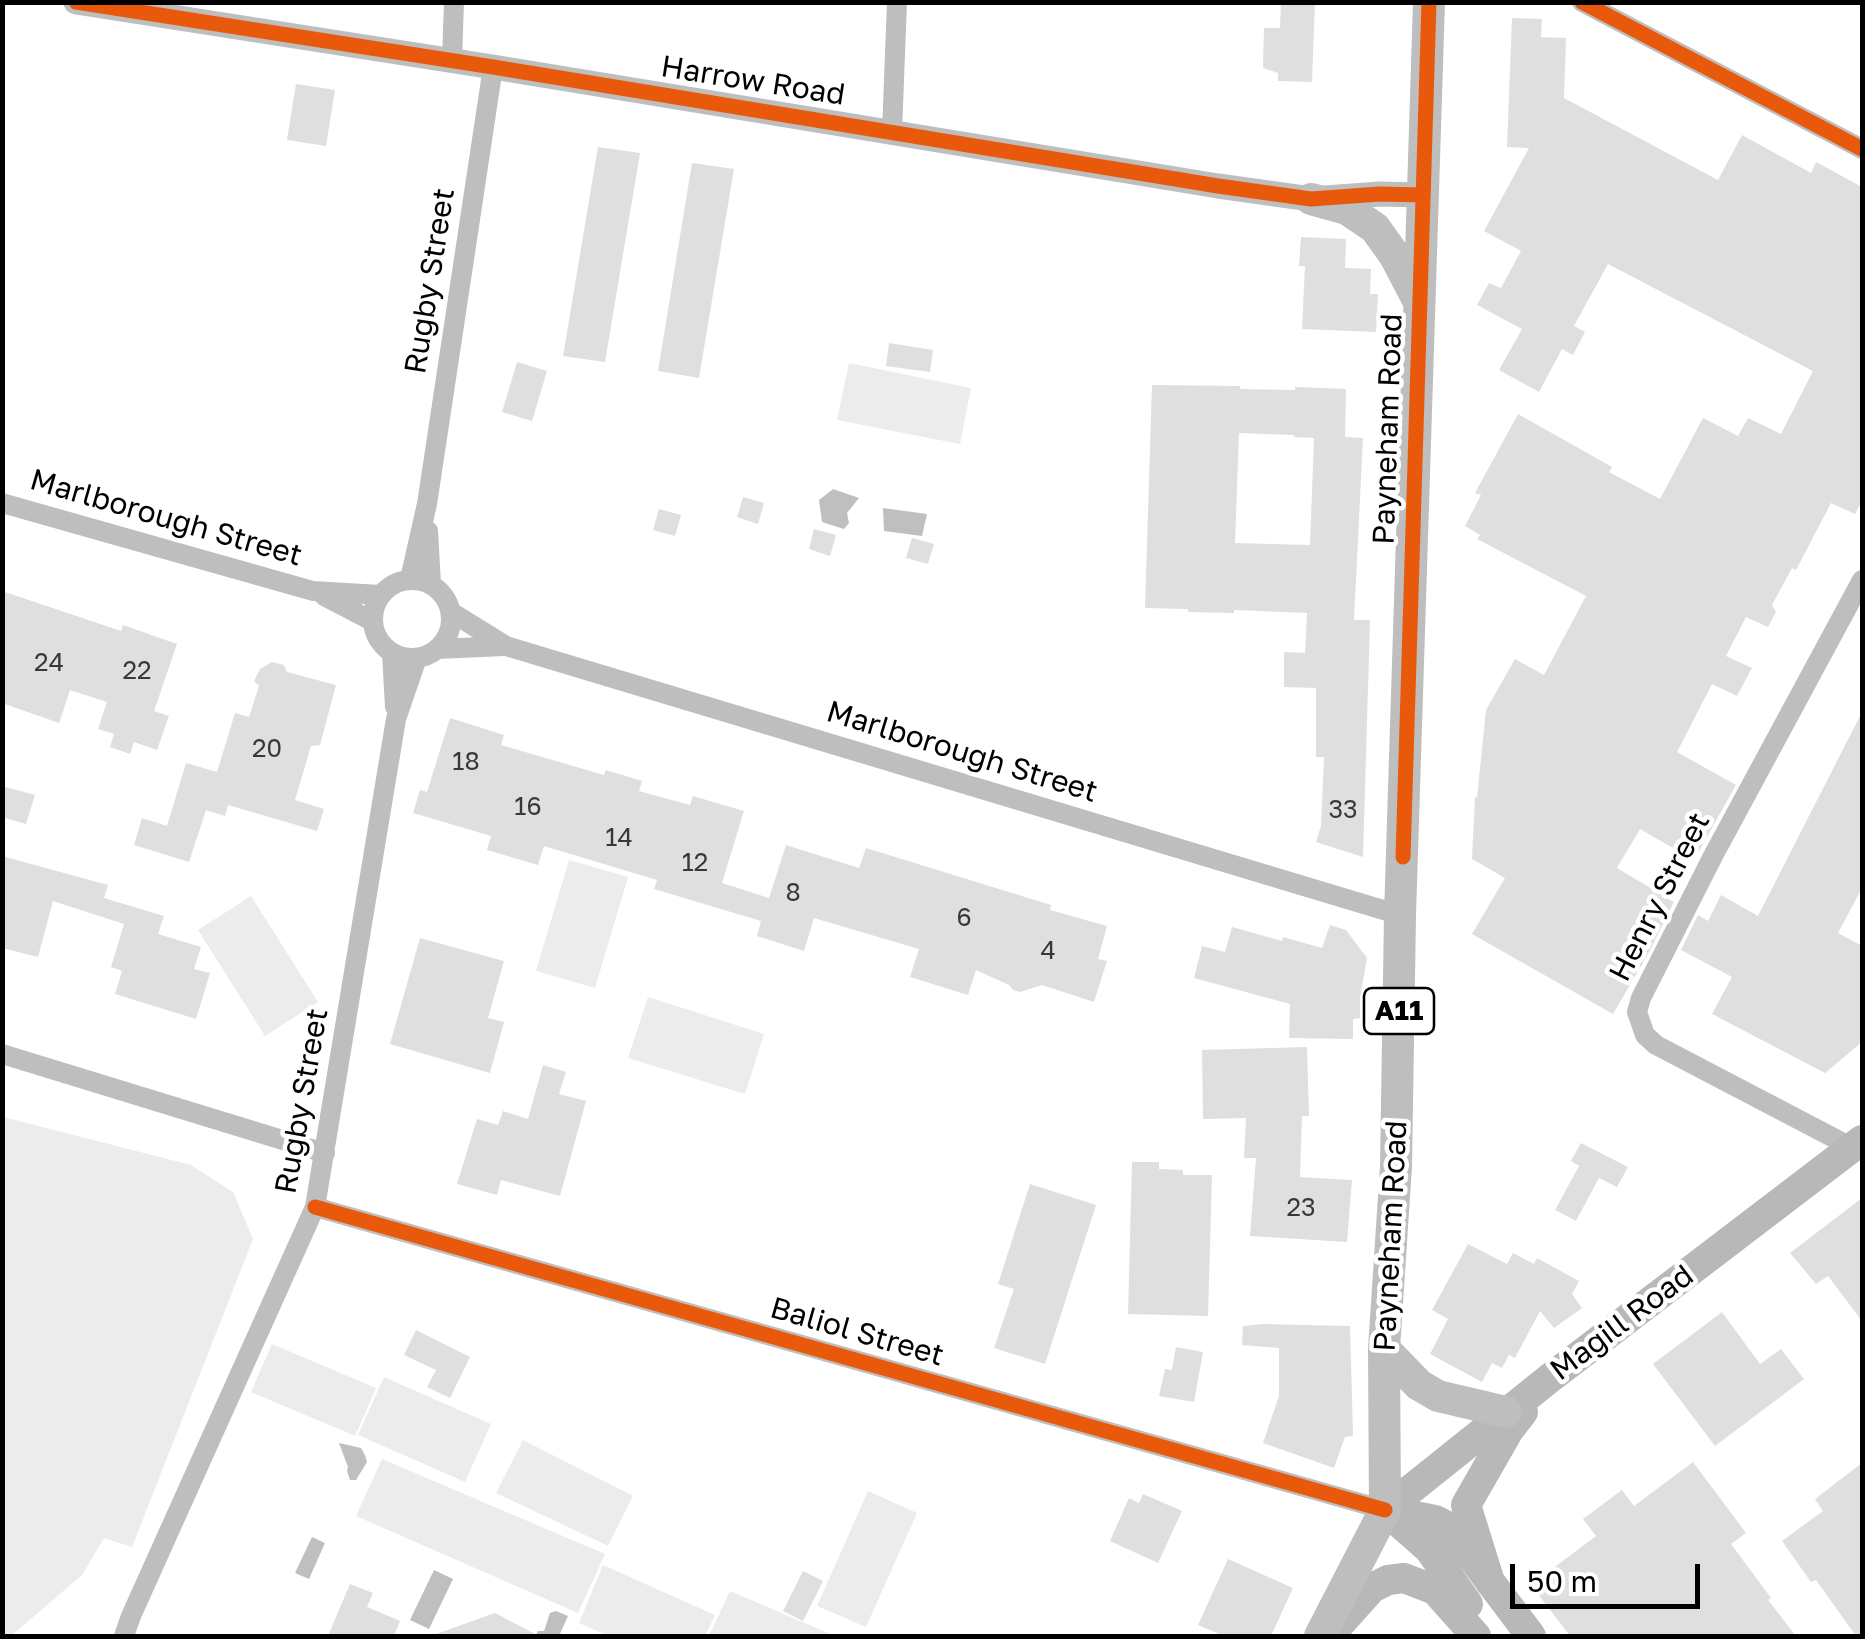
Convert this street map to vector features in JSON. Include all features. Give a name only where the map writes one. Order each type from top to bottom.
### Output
[{"type":"main road","name":"Payneham Road","points":[[1385,1510],[1384,1349],[1396,1166],[1400,915],[1430,2]]},
{"type":"main road","points":[[1311,199],[1347,208],[1375,228],[1396,256],[1419,302]]},
{"type":"main road","name":"Magill Road","points":[[1385,1510],[1506,1412],[1858,1144]]},
{"type":"main road","points":[[1384,1349],[1419,1385],[1438,1396],[1506,1412]]},
{"type":"main road","points":[[1490,1582],[1466,1505],[1509,1430],[1550,1378]]},
{"type":"main road","points":[[1385,1510],[1436,1520],[1450,1527],[1531,1636]]},
{"type":"main road","points":[[1385,1510],[1428,1550],[1492,1636]]},
{"type":"main road","name":"A11","points":[[1320,1636],[1385,1510]]},
{"type":"main road","points":[[1329,1636],[1372,1588],[1404,1578],[1435,1590],[1476,1636]]},
{"type":"street","name":"Harrow Road","points":[[76,2],[1311,199],[1422,195]]},
{"type":"street","points":[[452,60],[454,2]]},
{"type":"street","points":[[892,132],[897,2]]},
{"type":"street","points":[[1582,2],[1862,149]]},
{"type":"street","name":"Rugby Street","points":[[421,582],[426,504],[493,66]]},
{"type":"street","name":"Marlborough Street","points":[[2,503],[313,590],[380,596]]},
{"type":"street","name":"Henry Street","points":[[1858,1144],[1656,1045],[1645,1035],[1637,1012],[1713,856],[1862,580]]},
{"type":"street","points":[[397,582],[421,582],[446,598],[451,612],[446,638],[427,653],[404,658],[392,653],[376,634],[372,622],[380,596],[397,582]]},
{"type":"street","name":"Marlborough Street","points":[[313,590],[372,622]]},
{"type":"street","name":"Marlborough Street","points":[[451,612],[506,646],[1400,915]]},
{"type":"street","name":"Marlborough Street","points":[[427,653],[506,646]]},
{"type":"street","name":"Rugby Street","points":[[124,1636],[315,1207],[396,719],[392,653]]},
{"type":"street","name":"Rugby Street","points":[[396,719],[427,653]]},
{"type":"street","points":[[2,1054],[325,1153]]},
{"type":"street","name":"Baliol Street","points":[[315,1207],[1385,1510]]},
{"type":"shaded area","points":[[849,363],[971,388],[960,444],[837,420]]},
{"type":"shaded area","points":[[833,489],[859,498],[847,513],[849,523],[844,529],[822,522],[819,500]]},
{"type":"shaded area","points":[[883,508],[927,514],[922,536],[884,531]]},
{"type":"shaded area","points":[[569,860],[628,877],[595,988],[536,971]]},
{"type":"shaded area","points":[[251,896],[318,1002],[265,1036],[198,930]]},
{"type":"shaded area","points":[[648,997],[764,1034],[745,1094],[628,1058]]},
{"type":"shaded area","points":[[3,1117],[191,1165],[233,1192],[253,1239],[132,1547],[104,1538],[82,1575],[11,1636],[2,1636]]},
{"type":"shaded area","points":[[272,1344],[376,1388],[355,1436],[251,1392]]},
{"type":"shaded area","points":[[384,1377],[491,1424],[465,1482],[358,1435]]},
{"type":"shaded area","points":[[523,1440],[633,1496],[608,1546],[496,1493]]},
{"type":"shaded area","points":[[339,1443],[361,1448],[365,1455],[367,1462],[356,1480],[350,1480]]},
{"type":"shaded area","points":[[382,1459],[605,1554],[578,1613],[356,1516]]},
{"type":"shaded area","points":[[868,1491],[917,1513],[866,1627],[817,1606]]},
{"type":"shaded area","points":[[312,1537],[325,1543],[309,1579],[295,1573]]},
{"type":"shaded area","points":[[603,1565],[715,1615],[705,1636],[609,1636],[579,1623]]},
{"type":"shaded area","points":[[434,1570],[453,1579],[429,1629],[410,1620]]},
{"type":"shaded area","points":[[730,1591],[835,1636],[709,1636]]},
{"type":"shaded area","points":[[550,1613],[568,1616],[559,1636],[535,1636],[544,1631]]},
{"type":"building","points":[[1281,2],[1315,2],[1312,82],[1278,81],[1278,73],[1263,68],[1264,28],[1280,28]]},
{"type":"building","points":[[1512,18],[1542,19],[1541,37],[1566,38],[1564,98],[1718,180],[1742,135],[1811,173],[1816,162],[1862,187],[1862,501],[1855,514],[1831,503],[1796,570],[1792,568],[1772,605],[1776,612],[1768,627],[1746,617],[1726,656],[1752,668],[1737,696],[1712,684],[1677,752],[1736,785],[1694,860],[1640,829],[1617,868],[1674,902],[1613,1014],[1472,934],[1505,878],[1472,859],[1486,710],[1515,659],[1544,675],[1586,596],[1477,539],[1480,535],[1465,526],[1481,495],[1475,493],[1518,414],[1612,467],[1609,472],[1660,499],[1703,418],[1738,436],[1748,418],[1781,434],[1813,371],[1608,264],[1574,326],[1585,332],[1573,355],[1562,349],[1539,392],[1499,370],[1522,329],[1477,305],[1489,283],[1501,288],[1521,251],[1484,231],[1529,148],[1507,147]]},
{"type":"building","points":[[296,84],[335,90],[326,146],[287,140]]},
{"type":"building","points":[[598,147],[640,153],[605,362],[563,356]]},
{"type":"building","points":[[692,163],[734,169],[699,378],[658,371]]},
{"type":"building","points":[[1301,237],[1346,239],[1345,268],[1371,269],[1370,294],[1378,294],[1376,332],[1302,329],[1305,266],[1299,266]]},
{"type":"building","points":[[889,343],[933,350],[930,372],[886,366]]},
{"type":"building","points":[[517,362],[547,371],[532,421],[502,412]]},
{"type":"building","points":[[1152,385],[1346,389],[1345,437],[1363,438],[1354,620],[1370,620],[1363,857],[1316,842],[1321,826],[1324,757],[1316,757],[1316,688],[1284,687],[1284,652],[1305,653],[1307,613],[1145,608]],"holes":[[[1239,433],[1314,438],[1310,545],[1235,543]]]},
{"type":"building","points":[[743,497],[764,503],[758,524],[737,517]]},
{"type":"building","points":[[659,509],[681,515],[675,536],[653,530]]},
{"type":"building","points":[[814,529],[836,535],[830,556],[809,549]]},
{"type":"building","points":[[912,538],[934,544],[928,564],[906,558]]},
{"type":"building","points":[[2,591],[121,631],[123,625],[177,644],[154,711],[169,716],[157,750],[134,742],[130,754],[110,747],[114,734],[98,729],[107,702],[70,690],[59,723],[2,703]]},
{"type":"building","points":[[272,662],[284,665],[287,672],[336,685],[320,745],[311,746],[295,800],[324,809],[317,831],[228,805],[225,816],[206,810],[189,862],[134,845],[142,818],[167,826],[186,763],[217,772],[235,713],[249,717],[259,686],[254,681],[260,669]]},
{"type":"building","points":[[1862,712],[1862,888],[1838,933],[1862,946],[1862,1042],[1825,1073],[1712,1014],[1732,977],[1681,950],[1698,915],[1708,921],[1721,895],[1758,916]]},
{"type":"building","points":[[450,718],[504,735],[501,745],[604,775],[606,770],[642,781],[639,791],[690,805],[693,796],[744,811],[722,883],[769,898],[786,845],[859,868],[866,848],[1107,926],[1098,959],[1107,961],[1094,1002],[1042,985],[1020,992],[976,970],[968,995],[910,977],[919,949],[814,918],[804,951],[757,936],[761,921],[654,889],[657,880],[544,846],[538,865],[487,850],[491,836],[413,813],[420,790],[427,792]]},
{"type":"building","points":[[2,786],[35,795],[26,824],[2,817]]},
{"type":"building","points":[[2,856],[108,885],[104,898],[164,916],[158,934],[201,947],[194,969],[210,973],[196,1019],[115,994],[122,971],[111,967],[124,924],[53,901],[38,957],[2,948]]},
{"type":"building","points":[[1330,925],[1346,930],[1367,958],[1360,1018],[1353,1019],[1353,1039],[1289,1038],[1290,1004],[1194,978],[1202,946],[1225,952],[1232,927],[1322,948]]},
{"type":"building","points":[[420,938],[504,961],[488,1018],[504,1022],[490,1073],[390,1044]]},
{"type":"building","points":[[1307,1047],[1309,1116],[1302,1116],[1300,1177],[1352,1180],[1347,1242],[1250,1236],[1256,1158],[1244,1158],[1246,1118],[1203,1119],[1202,1050]]},
{"type":"building","points":[[543,1065],[566,1072],[559,1094],[586,1101],[560,1196],[501,1180],[497,1195],[457,1184],[477,1119],[498,1125],[503,1111],[528,1119]]},
{"type":"building","points":[[1581,1143],[1628,1167],[1617,1187],[1599,1178],[1576,1221],[1555,1210],[1579,1166],[1571,1161]]},
{"type":"building","points":[[1132,1162],[1159,1162],[1159,1169],[1183,1170],[1183,1175],[1212,1175],[1208,1316],[1128,1314]]},
{"type":"building","points":[[1030,1184],[1096,1205],[1045,1364],[994,1348],[1014,1289],[998,1284]]},
{"type":"building","points":[[1862,1198],[1862,1321],[1828,1276],[1816,1284],[1790,1253]]},
{"type":"building","points":[[1468,1244],[1507,1264],[1513,1253],[1534,1264],[1537,1258],[1579,1281],[1572,1294],[1582,1308],[1554,1328],[1540,1311],[1515,1358],[1509,1355],[1502,1368],[1492,1363],[1482,1382],[1430,1354],[1448,1319],[1432,1310]]},
{"type":"building","points":[[1722,1312],[1760,1364],[1781,1349],[1804,1379],[1715,1446],[1653,1364]]},
{"type":"building","points":[[1243,1326],[1350,1326],[1353,1436],[1345,1437],[1334,1468],[1263,1443],[1279,1396],[1279,1348],[1242,1345]]},
{"type":"building","points":[[416,1330],[470,1357],[450,1398],[427,1387],[436,1370],[404,1355]]},
{"type":"building","points":[[1176,1347],[1203,1352],[1194,1402],[1159,1396],[1165,1369],[1172,1370]]},
{"type":"building","points":[[1693,1462],[1746,1533],[1731,1544],[1796,1636],[1570,1636],[1531,1585],[1596,1536],[1583,1519],[1622,1490],[1634,1506]]},
{"type":"building","points":[[1862,1463],[1862,1636],[1856,1636],[1782,1541],[1823,1511],[1815,1499]]},
{"type":"building","points":[[1143,1494],[1182,1511],[1158,1563],[1110,1541],[1129,1498],[1139,1503]]},
{"type":"building","points":[[1228,1559],[1293,1588],[1271,1636],[1224,1636],[1198,1625]]},
{"type":"building","points":[[803,1571],[823,1581],[803,1621],[783,1611]]},
{"type":"building","points":[[350,1584],[373,1593],[367,1607],[400,1621],[394,1636],[328,1636]]},
{"type":"building","points":[[495,1613],[539,1636],[436,1634]]},
{"type":"cycle path","points":[[76,2],[1218,186],[1311,199],[1422,195]]},
{"type":"cycle path","points":[[1403,857],[1429,2]]},
{"type":"cycle path","points":[[1582,2],[1862,149]]},
{"type":"cycle path","points":[[315,1207],[1385,1510]]}]
